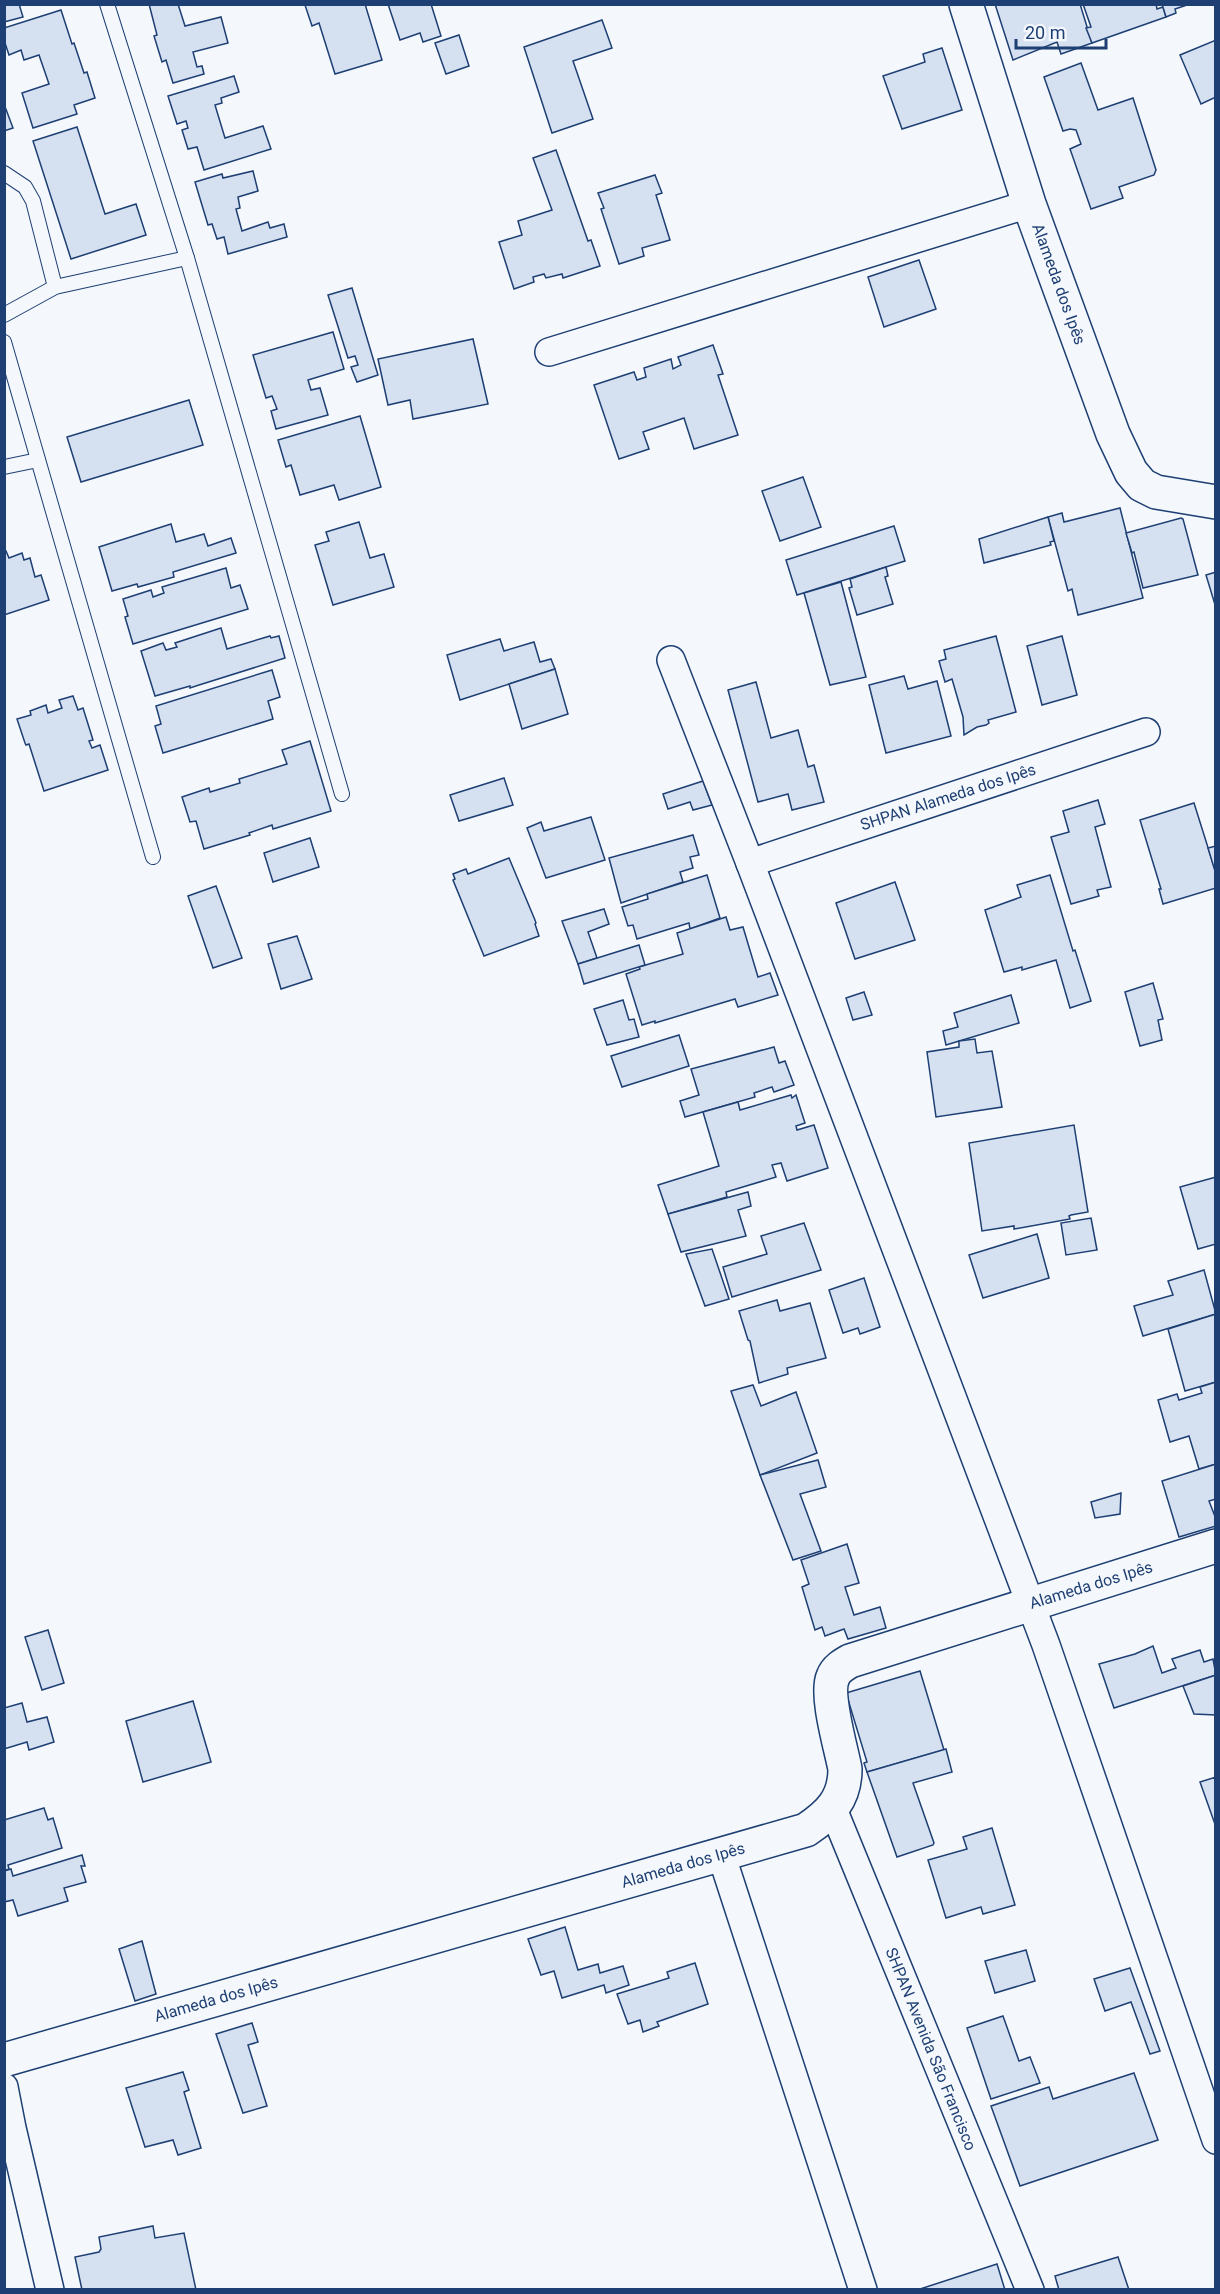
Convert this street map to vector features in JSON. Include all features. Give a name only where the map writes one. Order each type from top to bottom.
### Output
[{"type":"street","name":"Alameda dos Ipês","points":[[966,4],[1029,204],[1113,434],[1133,477],[1146,488],[1156,492],[1215,502]]},
{"type":"street","points":[[549,351],[1029,204]]},
{"type":"street","points":[[671,660],[1046,1645],[1215,2140]]},
{"type":"street","name":"SHPAN Alameda dos Ipês","points":[[750,863],[1146,732]]},
{"type":"street","name":"Alameda dos Ipês","points":[[4,2060],[806,1830],[833,1809],[845,1778],[830,1693],[834,1675],[841,1666],[850,1661],[1215,1546]]},
{"type":"street","name":"SHPAN Avenida São Francisco","points":[[833,1809],[1029,2289]]},
{"type":"street","points":[[721,1854],[863,2289]]},
{"type":"street","points":[[4,2086],[50,2289]]},
{"type":"lane","points":[[107,4],[187,258],[342,794]]},
{"type":"lane","points":[[4,173],[25,187],[33,201],[56,287]]},
{"type":"lane","points":[[4,315],[56,287],[187,258]]},
{"type":"lane","points":[[4,342],[153,857]]},
{"type":"lane","points":[[4,467],[38,460]]},
{"type":"building","points":[[4,4],[19,4],[23,17],[4,22]]},
{"type":"building","points":[[149,4],[178,4],[185,26],[221,17],[228,43],[193,52],[197,67],[202,66],[204,74],[173,83],[166,60],[162,62],[154,36],[157,35]]},
{"type":"building","points":[[365,4],[382,60],[335,74],[319,23],[312,26],[305,5]]},
{"type":"building","points":[[388,4],[431,4],[441,36],[423,42],[420,33],[400,40]]},
{"type":"building","points":[[995,4],[1080,4],[1092,43],[1061,54],[1057,42],[1013,60]]},
{"type":"building","points":[[1083,4],[1156,4],[1157,9],[1163,7],[1166,17],[1092,43],[1086,28],[1091,27]]},
{"type":"building","points":[[1162,4],[1190,4],[1175,9],[1176,13],[1166,17]]},
{"type":"building","points":[[61,10],[72,44],[74,43],[84,73],[87,72],[95,98],[74,105],[77,114],[33,128],[22,93],[49,84],[39,55],[24,60],[21,50],[9,55],[4,40],[4,28]]},
{"type":"building","points":[[602,20],[612,48],[573,61],[593,119],[552,133],[524,47]]},
{"type":"building","points":[[459,35],[469,66],[446,74],[435,43]]},
{"type":"building","points":[[1216,40],[1216,97],[1201,104],[1180,55]]},
{"type":"building","points":[[942,48],[962,110],[902,129],[883,76],[925,62],[923,54]]},
{"type":"building","points":[[1081,63],[1098,110],[1133,98],[1156,170],[1154,175],[1119,187],[1123,198],[1091,209],[1070,149],[1081,144],[1076,130],[1063,131],[1044,77]]},
{"type":"building","points":[[234,76],[239,92],[221,98],[222,103],[215,105],[225,138],[263,126],[271,149],[204,170],[197,147],[188,149],[182,130],[188,128],[186,121],[177,124],[168,96]]},
{"type":"building","points":[[4,104],[13,128],[4,131]]},
{"type":"building","points":[[77,127],[105,214],[136,204],[146,235],[71,259],[33,141]]},
{"type":"building","points":[[556,150],[588,241],[591,240],[600,266],[563,278],[562,274],[546,278],[544,274],[533,277],[534,282],[514,289],[499,242],[522,235],[518,221],[552,210],[533,158]]},
{"type":"building","points":[[253,171],[258,191],[238,197],[240,208],[236,209],[242,231],[268,222],[270,228],[284,224],[287,237],[228,254],[224,237],[217,239],[212,224],[208,225],[195,182],[222,174],[223,178]]},
{"type":"building","points":[[655,175],[662,193],[656,195],[670,240],[642,248],[644,256],[619,264],[598,193]]},
{"type":"building","points":[[919,260],[936,309],[884,327],[868,277]]},
{"type":"building","points":[[352,288],[378,375],[357,382],[351,367],[358,365],[355,356],[348,358],[328,295]]},
{"type":"building","points":[[333,332],[344,369],[308,380],[311,390],[320,388],[328,415],[276,429],[271,411],[277,409],[272,396],[266,398],[253,355]]},
{"type":"building","points":[[473,339],[488,404],[413,419],[410,400],[388,405],[378,359]]},
{"type":"building","points":[[713,345],[723,374],[718,375],[738,435],[694,449],[684,418],[643,432],[649,449],[619,459],[594,385],[634,372],[637,380],[646,377],[644,368],[671,359],[673,369],[681,365],[678,357]]},
{"type":"building","points":[[189,400],[203,445],[81,482],[67,437]]},
{"type":"building","points":[[360,416],[381,487],[339,500],[334,485],[300,495],[291,465],[286,467],[278,440]]},
{"type":"building","points":[[803,477],[821,527],[780,541],[762,491]]},
{"type":"building","points":[[1120,508],[1143,598],[1078,615],[1072,589],[1068,591],[1048,517],[1062,513],[1064,522]]},
{"type":"building","points":[[1048,517],[1054,541],[1050,542],[1051,545],[984,563],[979,539]]},
{"type":"building","points":[[1181,518],[1198,575],[1143,588],[1134,552],[1132,553],[1126,533]]},
{"type":"building","points":[[359,522],[370,558],[384,554],[394,587],[333,605],[315,545],[329,541],[326,532]]},
{"type":"building","points":[[171,524],[176,542],[204,534],[208,546],[231,538],[236,553],[173,572],[174,577],[138,587],[137,584],[112,591],[99,547]]},
{"type":"building","points":[[894,526],[905,561],[797,595],[786,560]]},
{"type":"building","points":[[6,551],[9,558],[22,553],[24,560],[30,558],[35,577],[41,575],[49,600],[4,615],[4,552]]},
{"type":"building","points":[[886,567],[888,576],[885,577],[893,604],[857,615],[849,588],[852,587],[850,579]]},
{"type":"building","points":[[226,568],[231,588],[240,585],[248,609],[133,644],[125,617],[128,616],[123,599],[151,590],[153,597],[164,593],[162,587]]},
{"type":"building","points":[[1216,572],[1216,608],[1206,575]]},
{"type":"building","points":[[841,582],[866,677],[830,685],[804,593]]},
{"type":"building","points":[[221,628],[227,649],[270,636],[271,638],[279,636],[285,658],[190,688],[190,686],[155,696],[141,651],[163,643],[166,650],[177,647],[175,643]]},
{"type":"building","points":[[996,636],[1016,712],[988,720],[989,723],[986,725],[977,727],[964,735],[963,717],[952,679],[945,682],[939,661],[946,659],[944,650]]},
{"type":"building","points":[[1062,636],[1077,695],[1042,705],[1027,646]]},
{"type":"building","points":[[500,639],[504,651],[534,642],[540,662],[551,659],[555,669],[460,700],[447,655]]},
{"type":"building","points":[[555,669],[568,714],[522,729],[509,684]]},
{"type":"building","points":[[272,670],[280,697],[268,701],[273,719],[163,753],[155,726],[161,724],[156,706]]},
{"type":"building","points":[[904,676],[908,689],[937,681],[951,736],[886,753],[869,685]]},
{"type":"building","points":[[756,682],[771,738],[798,730],[808,767],[814,765],[824,802],[792,810],[788,794],[758,802],[728,690]]},
{"type":"building","points":[[73,696],[78,710],[83,708],[93,740],[89,741],[92,748],[100,745],[108,770],[44,791],[29,744],[25,743],[17,719],[31,715],[30,711],[46,705],[48,713],[62,708],[59,700]]},
{"type":"building","points":[[310,741],[331,811],[273,829],[272,825],[249,833],[250,835],[204,849],[196,821],[190,822],[182,797],[209,788],[210,792],[240,783],[239,779],[287,764],[282,750]]},
{"type":"building","points":[[504,778],[513,805],[459,821],[450,795]]},
{"type":"building","points":[[703,781],[712,805],[693,810],[690,802],[668,809],[663,794]]},
{"type":"building","points":[[1098,800],[1105,824],[1095,827],[1111,887],[1097,890],[1099,896],[1071,904],[1051,837],[1069,832],[1063,811]]},
{"type":"building","points":[[1194,803],[1216,873],[1216,888],[1163,904],[1159,889],[1161,889],[1140,820]]},
{"type":"building","points":[[591,817],[605,860],[546,878],[527,828],[541,822],[544,831]]},
{"type":"building","points":[[693,835],[699,855],[690,857],[693,868],[680,872],[683,882],[621,903],[609,858]]},
{"type":"building","points":[[310,838],[319,867],[273,882],[264,853]]},
{"type":"building","points":[[1216,846],[1216,871],[1215,871],[1208,848]]},
{"type":"building","points":[[509,858],[535,920],[539,936],[484,956],[453,880],[455,879],[453,874],[466,869],[468,874]]},
{"type":"building","points":[[707,875],[720,918],[690,929],[689,923],[637,939],[633,925],[628,926],[622,907],[648,899],[647,894]]},
{"type":"building","points":[[1050,875],[1091,1001],[1070,1008],[1056,960],[1022,970],[1022,967],[1004,972],[985,910],[1021,897],[1017,885]]},
{"type":"building","points":[[895,882],[915,940],[855,959],[836,903]]},
{"type":"building","points":[[216,886],[242,958],[213,968],[188,896]]},
{"type":"building","points":[[604,909],[609,924],[588,932],[597,958],[578,964],[562,921]]},
{"type":"building","points":[[726,917],[730,930],[743,927],[758,977],[770,973],[778,995],[738,1007],[735,999],[642,1025],[626,974],[640,969],[639,967],[683,954],[677,933]]},
{"type":"building","points":[[297,936],[312,979],[281,989],[268,944]]},
{"type":"building","points":[[639,945],[645,965],[584,984],[578,964]]},
{"type":"building","points":[[1153,983],[1163,1019],[1158,1020],[1162,1040],[1140,1046],[1125,992]]},
{"type":"building","points":[[864,992],[872,1015],[853,1020],[846,998]]},
{"type":"building","points":[[1011,995],[1019,1023],[946,1045],[943,1031],[958,1027],[954,1013]]},
{"type":"building","points":[[623,1000],[629,1020],[634,1019],[639,1037],[607,1045],[594,1009]]},
{"type":"building","points":[[679,1035],[689,1066],[622,1087],[611,1056]]},
{"type":"building","points":[[975,1039],[977,1053],[992,1051],[1002,1107],[936,1117],[927,1052],[959,1047],[959,1041]]},
{"type":"building","points":[[774,1047],[779,1063],[785,1061],[794,1085],[774,1092],[772,1087],[754,1093],[755,1097],[685,1117],[680,1101],[699,1095],[691,1069]]},
{"type":"building","points":[[791,1095],[792,1098],[796,1095],[805,1123],[796,1126],[797,1130],[814,1125],[828,1168],[787,1181],[781,1163],[772,1165],[776,1177],[726,1192],[727,1197],[668,1214],[658,1185],[719,1166],[703,1112],[738,1102],[740,1110]]},
{"type":"building","points":[[1074,1125],[1088,1212],[1071,1215],[1070,1219],[1014,1229],[1014,1226],[982,1231],[969,1143]]},
{"type":"building","points":[[1216,1177],[1216,1244],[1198,1249],[1180,1187]]},
{"type":"building","points":[[748,1192],[751,1206],[738,1210],[746,1236],[681,1252],[668,1214]]},
{"type":"building","points":[[1091,1218],[1097,1250],[1066,1255],[1061,1223]]},
{"type":"building","points":[[804,1223],[821,1270],[732,1297],[723,1267],[767,1254],[761,1236]]},
{"type":"building","points":[[1037,1234],[1049,1278],[983,1298],[969,1255]]},
{"type":"building","points":[[712,1249],[729,1299],[705,1306],[686,1254]]},
{"type":"building","points":[[1204,1270],[1216,1314],[1143,1336],[1134,1306],[1173,1295],[1168,1281]]},
{"type":"building","points":[[864,1278],[880,1327],[860,1334],[858,1328],[843,1333],[829,1290]]},
{"type":"building","points":[[777,1300],[780,1311],[810,1303],[826,1358],[787,1368],[788,1374],[759,1383],[750,1341],[739,1311]]},
{"type":"building","points":[[1216,1314],[1216,1382],[1185,1391],[1168,1329]]},
{"type":"building","points":[[1216,1382],[1216,1464],[1199,1469],[1189,1436],[1170,1442],[1158,1400],[1177,1394],[1179,1400],[1202,1393],[1200,1387]]},
{"type":"building","points":[[753,1385],[761,1406],[796,1392],[817,1453],[760,1475],[731,1391]]},
{"type":"building","points":[[818,1460],[826,1487],[800,1494],[821,1551],[793,1560],[760,1475]]},
{"type":"building","points":[[1216,1464],[1216,1499],[1209,1501],[1216,1519],[1216,1526],[1179,1537],[1162,1481]]},
{"type":"building","points":[[1121,1493],[1120,1514],[1095,1518],[1091,1502]]},
{"type":"building","points":[[847,1544],[859,1583],[845,1587],[854,1615],[880,1607],[886,1628],[848,1639],[844,1629],[825,1636],[822,1627],[815,1630],[802,1587],[809,1584],[801,1560]]},
{"type":"building","points":[[48,1630],[64,1683],[42,1690],[25,1637]]},
{"type":"building","points":[[1153,1646],[1162,1673],[1176,1668],[1172,1659],[1200,1650],[1204,1662],[1213,1659],[1216,1675],[1114,1708],[1099,1664],[1135,1654]]},
{"type":"building","points":[[920,1671],[944,1750],[867,1772],[864,1763],[867,1762],[846,1693]]},
{"type":"building","points":[[1216,1675],[1216,1715],[1194,1714],[1183,1686]]},
{"type":"building","points":[[193,1701],[211,1762],[143,1782],[126,1721]]},
{"type":"building","points":[[22,1703],[27,1722],[47,1717],[54,1742],[29,1750],[27,1742],[4,1749],[4,1708]]},
{"type":"building","points":[[946,1749],[952,1772],[913,1783],[934,1843],[897,1857],[867,1772]]},
{"type":"building","points":[[1216,1777],[1216,1827],[1200,1782]]},
{"type":"building","points":[[44,1808],[48,1820],[53,1818],[62,1848],[8,1865],[9,1869],[4,1871],[4,1820]]},
{"type":"building","points":[[992,1828],[1015,1905],[983,1914],[981,1907],[946,1918],[928,1860],[967,1849],[963,1837]]},
{"type":"building","points":[[82,1855],[85,1866],[81,1866],[86,1882],[64,1888],[68,1901],[18,1916],[13,1900],[4,1902],[4,1871],[11,1869],[13,1876]]},
{"type":"building","points":[[565,1927],[578,1970],[598,1964],[600,1973],[623,1966],[629,1985],[606,1993],[604,1985],[562,1998],[554,1971],[541,1975],[528,1939]]},
{"type":"building","points":[[142,1941],[156,1994],[135,2001],[119,1949]]},
{"type":"building","points":[[1026,1950],[1035,1981],[995,1993],[985,1961]]},
{"type":"building","points":[[695,1963],[708,2004],[657,2022],[659,2026],[643,2032],[640,2020],[628,2024],[617,1994],[669,1978],[667,1972]]},
{"type":"building","points":[[1130,1968],[1160,2051],[1150,2054],[1131,2002],[1105,2011],[1094,1979]]},
{"type":"building","points":[[1003,2016],[1019,2061],[1030,2057],[1040,2083],[991,2099],[967,2028]]},
{"type":"building","points":[[252,2023],[258,2042],[248,2045],[267,2106],[243,2113],[216,2034]]},
{"type":"building","points":[[183,2072],[189,2090],[184,2092],[201,2148],[178,2155],[173,2140],[145,2147],[126,2088]]},
{"type":"building","points":[[1134,2073],[1158,2140],[1020,2186],[991,2106],[1049,2087],[1053,2099]]},
{"type":"building","points":[[153,2226],[155,2238],[184,2233],[196,2290],[82,2290],[75,2257],[99,2252],[101,2249],[99,2237]]},
{"type":"building","points":[[1118,2257],[1129,2290],[1059,2290],[1055,2276]]},
{"type":"building","points":[[997,2264],[1005,2290],[917,2290]]}]
